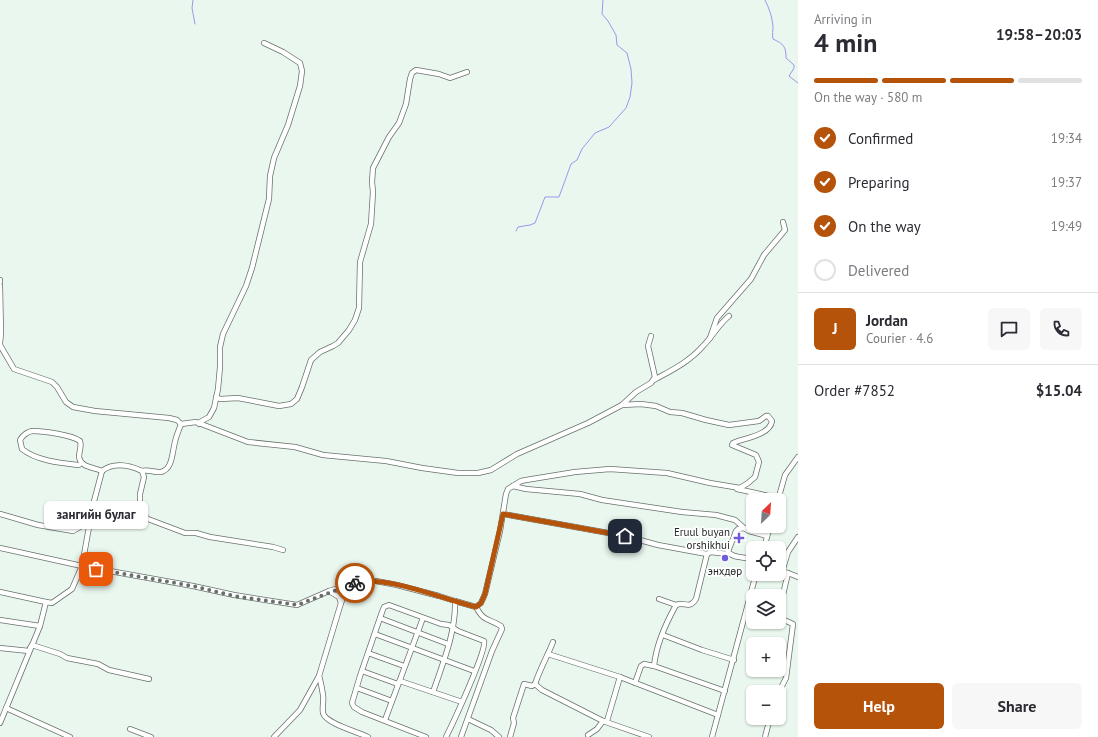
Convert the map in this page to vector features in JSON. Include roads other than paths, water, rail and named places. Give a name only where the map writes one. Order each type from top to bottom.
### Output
[{"type":"street","points":[[199,424],[209,417],[214,408],[220,367],[220,348],[223,334],[246,286],[252,268],[269,199],[270,180],[274,158],[299,94],[302,72],[300,64],[293,57],[264,42]]},
{"type":"street","points":[[216,397],[220,399],[238,398],[279,406],[291,404],[297,398],[305,381],[311,360],[316,354],[342,340],[357,314],[359,303],[360,262],[371,224],[373,168],[389,137],[399,123],[406,104],[408,87],[412,73],[416,70],[439,74],[450,78],[467,72]]},
{"type":"street","points":[[710,338],[717,318],[751,279],[764,255],[784,230],[783,222]]},
{"type":"street","points":[[0,286],[0,344],[14,369],[52,382],[58,387],[66,402],[73,407],[95,411],[169,418],[178,420],[181,424]]},
{"type":"street","points":[[181,424],[196,422],[248,442],[295,447],[323,455],[386,461],[458,473],[478,473],[491,470],[517,454],[588,423],[622,404],[654,380],[686,362],[704,346],[729,316]]},
{"type":"street","points":[[651,336],[648,346],[653,365],[654,380]]},
{"type":"street","points":[[476,607],[481,603],[485,594],[507,490],[513,486],[526,480],[575,472],[610,469],[668,473],[710,483],[740,488],[755,477],[759,462],[756,455],[732,445],[733,443],[764,433],[769,429],[772,426],[772,421],[767,416],[759,421],[729,425],[682,413],[670,412],[656,406],[622,404]]},
{"type":"street","points":[[79,465],[55,462],[33,456],[22,449],[20,440],[25,434],[32,431],[52,433],[75,438],[80,441],[79,458],[82,463],[89,468],[102,471],[112,466],[119,465],[132,467],[142,471],[146,470],[160,472],[168,468],[181,424]]},
{"type":"street","points":[[780,493],[785,475],[798,458]]},
{"type":"street","points":[[0,592],[52,603],[72,589],[82,566],[89,527],[88,524],[102,471]]},
{"type":"street","points":[[142,471],[144,477],[139,498],[141,513],[148,519],[185,533],[196,533],[283,550]]},
{"type":"street","points":[[635,471],[688,479],[751,493]]},
{"type":"street","points":[[513,486],[526,489],[580,494],[602,500],[682,512],[716,515],[736,520],[744,528],[767,536]]},
{"type":"street","points":[[0,514],[38,525],[73,531],[85,524],[88,524]]},
{"type":"street","points":[[503,514],[625,536],[658,545],[707,554],[711,552],[727,554],[728,552]]},
{"type":"street","points":[[728,552],[736,531],[744,528]]},
{"type":"street","points":[[766,541],[768,533]]},
{"type":"street","points":[[786,557],[798,537]]},
{"type":"street","points":[[0,548],[82,566],[193,586],[234,596],[297,605],[361,581],[376,582],[431,594],[476,607],[483,618],[501,626],[502,629],[461,737]]},
{"type":"street","points":[[728,552],[730,555],[746,559]]},
{"type":"street","points":[[658,599],[676,605],[680,603],[689,605],[693,603],[696,599],[707,554]]},
{"type":"street","points":[[784,589],[788,573],[798,577]]},
{"type":"street","points":[[712,737],[754,581]]},
{"type":"street","points":[[274,737],[300,710],[319,676],[341,603],[348,585]]},
{"type":"street","points":[[329,592],[339,597],[341,603]]},
{"type":"street","points":[[0,723],[29,649],[40,626],[46,602]]},
{"type":"street","points":[[433,692],[448,644],[455,602]]},
{"type":"street","points":[[426,737],[362,712],[352,704],[384,607],[389,605],[422,618],[452,627],[458,631],[484,641],[485,644],[471,682],[446,737]]},
{"type":"street","points":[[654,666],[663,635],[676,605]]},
{"type":"street","points":[[380,618],[448,644]]},
{"type":"street","points":[[385,720],[422,618]]},
{"type":"street","points":[[0,620],[40,626]]},
{"type":"street","points":[[782,685],[786,678],[793,624],[786,621]]},
{"type":"street","points":[[375,634],[474,671]]},
{"type":"street","points":[[663,635],[734,660]]},
{"type":"street","points":[[535,684],[553,642]]},
{"type":"street","points":[[0,648],[29,649],[32,645],[60,654],[67,658],[98,664],[109,670],[149,679]]},
{"type":"street","points":[[368,653],[404,666]]},
{"type":"street","points":[[548,654],[620,677],[718,714]]},
{"type":"street","points":[[635,683],[641,666],[644,664],[654,666],[725,691]]},
{"type":"street","points":[[362,671],[395,683],[400,681],[462,702]]},
{"type":"street","points":[[319,676],[323,696],[323,715],[334,723],[368,737]]},
{"type":"street","points":[[588,735],[605,721],[620,677]]},
{"type":"street","points":[[510,737],[514,723],[513,718],[524,684],[532,686],[535,684]]},
{"type":"street","points":[[535,684],[542,690],[605,721],[649,737]]},
{"type":"street","points":[[357,688],[392,700]]},
{"type":"street","points":[[6,708],[70,737]]},
{"type":"street","points":[[468,719],[491,730],[499,737]]},
{"type":"street","points":[[765,737],[768,725]]},
{"type":"street","points":[[130,729],[151,737]]},
{"type":"waterway","points":[[193,0],[192,8],[195,24]]},
{"type":"waterway","points":[[516,231],[518,227],[535,223],[545,197],[559,197],[571,164],[577,160],[582,149],[595,133],[609,127],[626,108],[630,97],[632,83],[631,69],[627,53],[617,45],[616,35],[602,14],[603,0]]},
{"type":"waterway","points":[[765,0],[772,19],[773,39],[784,46],[786,58],[794,65],[794,68],[789,76],[798,83]]},
{"type":"place","name":"Eruul buyan orshikhui","points":[[739,538]]},
{"type":"place","name":"энхдөр","points":[[725,558]]},
{"type":"place","name":"зангийн булаг","points":[[96,569]]}]
